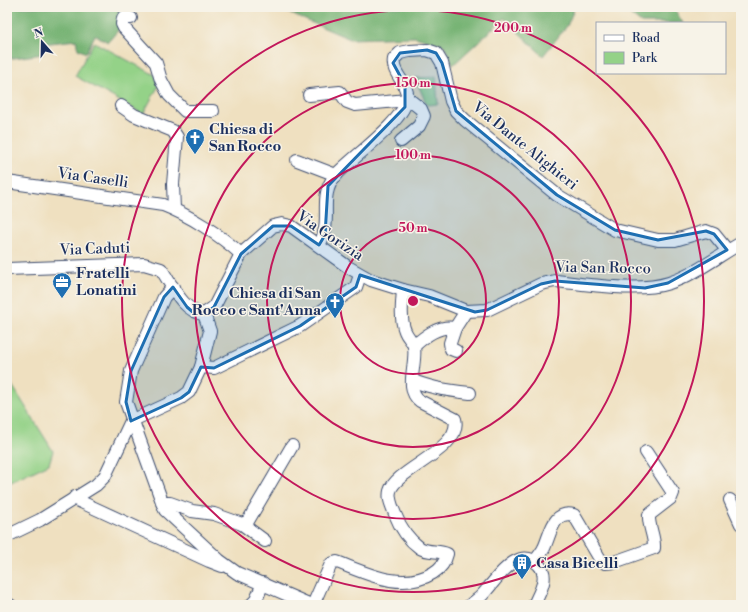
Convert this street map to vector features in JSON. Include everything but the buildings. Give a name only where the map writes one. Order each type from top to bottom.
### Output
[{"type":"street","points":[[132,18],[124,18],[122,24],[156,63],[161,80],[169,95],[185,111],[213,111]]},
{"type":"street","name":"Via Dante Alighieri","points":[[407,99],[405,85],[394,70],[394,59],[400,53],[426,50],[436,53],[442,62],[451,101],[456,111],[481,134],[556,196],[615,230],[658,240],[675,240],[696,232],[706,231],[714,234],[727,250]]},
{"type":"street","points":[[309,95],[340,92],[347,102],[355,105],[387,100],[407,99],[421,109],[424,116],[419,126],[401,141]]},
{"type":"street","points":[[319,245],[325,235],[326,193],[328,186],[336,176],[384,132],[405,107],[407,99]]},
{"type":"street","points":[[121,106],[134,115],[173,131],[177,137],[173,184],[174,210]]},
{"type":"street","points":[[297,160],[336,176]]},
{"type":"street","name":"Via Caselli","points":[[7,182],[163,205],[228,242],[241,254]]},
{"type":"street","name":"Via Gorizia","points":[[204,314],[214,307],[241,254],[273,226],[282,224],[290,226],[360,275]]},
{"type":"street","name":"Via San Rocco","points":[[360,275],[403,290],[429,296],[466,311],[487,310],[541,284],[555,281],[645,288],[668,283],[684,276],[741,242]]},
{"type":"street","name":"Via Caduti","points":[[7,269],[144,264],[161,269],[173,286]]},
{"type":"street","points":[[201,367],[214,368],[300,326],[356,287],[360,275]]},
{"type":"street","points":[[7,536],[40,520],[96,485],[104,476],[132,421],[181,398],[189,392],[201,367],[210,331],[204,314],[195,314],[187,307],[173,286],[164,297],[131,371],[126,402],[132,421],[165,510],[237,573],[312,605],[331,564],[337,562],[383,579],[398,582],[416,580],[440,569],[446,561],[447,554],[421,549],[410,539],[398,524],[389,498],[391,488],[398,480],[446,444],[454,433],[457,425],[456,419],[415,398],[412,380],[414,346],[404,328],[403,290]]},
{"type":"street","points":[[456,351],[451,349],[450,344],[455,328],[466,311]]},
{"type":"street","points":[[414,346],[430,333],[447,326],[455,328]]},
{"type":"street","points":[[412,380],[418,383],[452,391],[470,393]]},
{"type":"street","points":[[242,524],[248,521],[292,446]]},
{"type":"street","points":[[535,561],[544,548],[554,522],[560,516],[568,514],[574,515],[600,559],[605,563],[614,562],[654,548],[649,515],[671,498],[673,493],[646,452]]},
{"type":"street","points":[[75,497],[79,501],[209,561],[231,568]]},
{"type":"street","points":[[730,500],[741,524]]},
{"type":"street","points":[[162,503],[170,503],[192,511],[214,514],[242,524],[265,541]]},
{"type":"street","points":[[470,605],[483,594],[506,567],[525,559],[535,561],[544,570],[545,579],[534,605]]},
{"type":"street","points":[[251,605],[256,600],[263,583]]},
{"type":"highlighted area","points":[[427,50],[436,53],[442,63],[456,111],[557,195],[615,230],[658,240],[706,231],[714,234],[727,250],[668,283],[645,288],[555,281],[541,284],[487,310],[475,312],[360,275],[356,287],[300,326],[214,368],[201,367],[189,392],[181,398],[131,421],[126,402],[131,371],[164,297],[173,287],[187,307],[195,314],[204,314],[214,307],[241,254],[273,226],[291,226],[319,245],[325,235],[328,186],[405,107],[405,85],[393,63],[400,53],[410,51]]},
{"type":"green space","points":[[7,7],[140,7],[133,14],[128,11],[124,13],[121,27],[108,42],[95,35],[86,53],[78,49],[76,40],[42,44],[43,54],[7,59]]},
{"type":"green space","points":[[275,7],[575,7],[567,26],[543,56],[504,18],[453,65],[445,46],[415,37],[350,39]]},
{"type":"green space","points":[[626,7],[673,7],[682,22],[640,22],[626,11]]},
{"type":"green space","points":[[94,42],[155,75],[158,87],[143,114],[75,76]]},
{"type":"green space","points":[[436,77],[438,104],[427,105],[415,78]]},
{"type":"green space","points":[[7,377],[53,451],[49,464],[7,484]]},
{"type":"place","name":"Chiesa di San Rocco","points":[[195,155]]},
{"type":"place","name":"Fratelli Lonatini","points":[[62,299]]},
{"type":"place","name":"Chiesa di San Rocco e Sant'Anna","points":[[335,319]]},
{"type":"place","name":"Casa Bicelli","points":[[522,580]]}]
